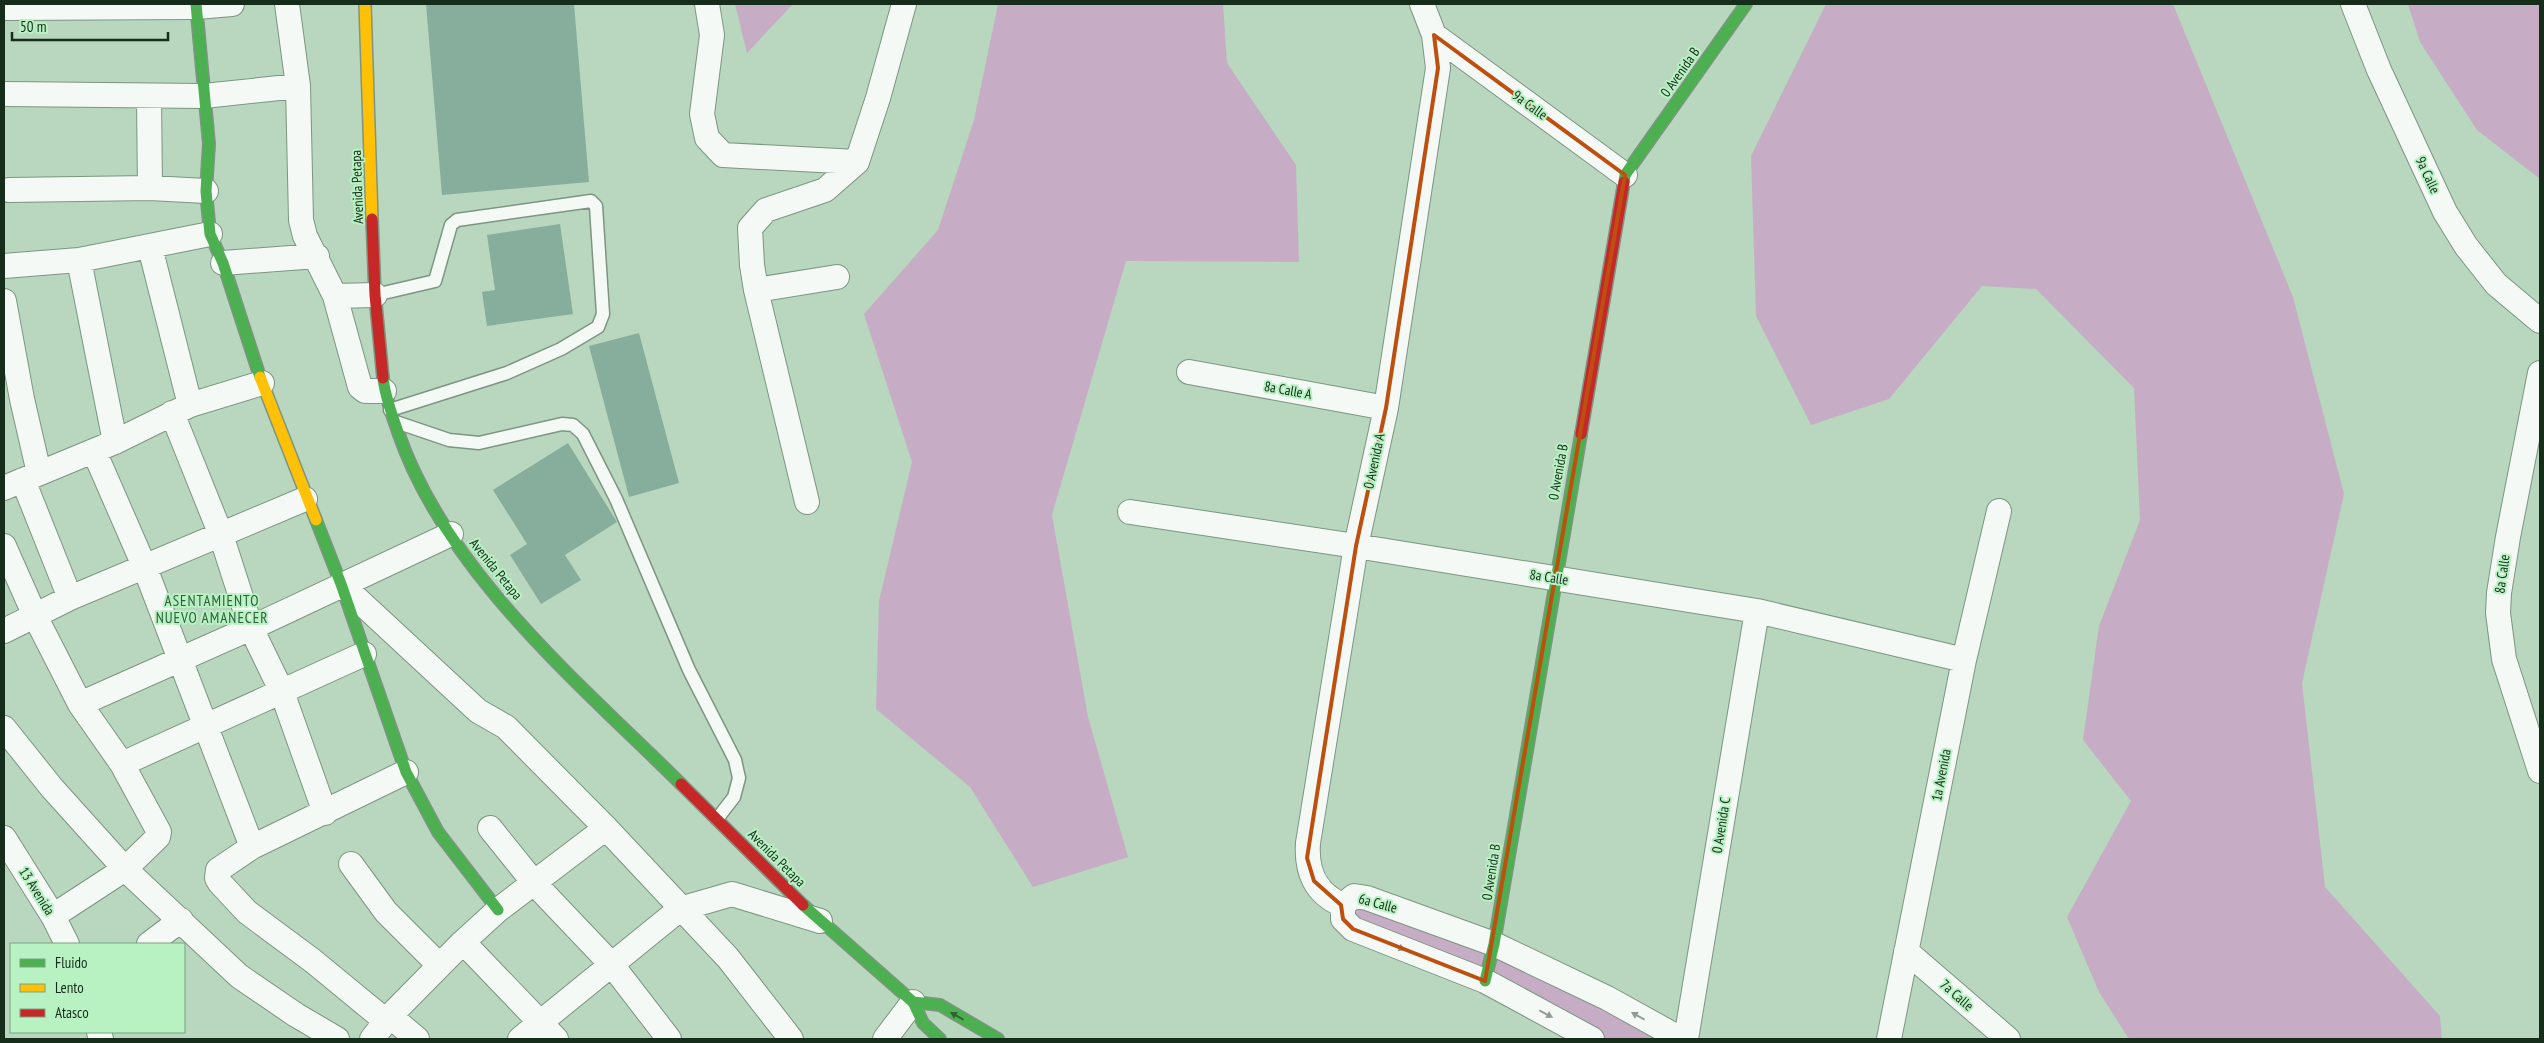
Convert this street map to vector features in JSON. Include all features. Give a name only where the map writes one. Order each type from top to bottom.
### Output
[{"type":"street","points":[[4,8],[232,4]]},
{"type":"street","points":[[287,4],[298,86],[301,220],[305,236],[335,296],[360,388],[389,408]]},
{"type":"street","name":"Avenida Petapa","points":[[365,4],[375,295],[389,408],[420,484],[468,561],[525,628],[820,921],[913,1002],[923,1023],[940,1039]]},
{"type":"street","points":[[707,4],[712,34],[702,114],[707,138],[723,155],[857,162]]},
{"type":"street","points":[[806,502],[756,290],[752,265],[750,228],[759,215],[766,210],[825,190],[857,162],[878,98],[904,4]]},
{"type":"street","name":"0 Avenida A","points":[[1342,905],[1330,899],[1314,881],[1307,858],[1356,546],[1386,408],[1438,68],[1434,35],[1422,4]]},
{"type":"street","name":"0 Avenida B","points":[[1485,980],[1494,944],[1625,175],[1746,4]]},
{"type":"street","name":"9a Calle","points":[[2353,4],[2379,70],[2445,212],[2466,246],[2496,284],[2540,321]]},
{"type":"street","points":[[196,6],[209,144],[206,191],[210,234],[222,263],[262,383],[305,499],[341,584],[406,772],[438,832],[498,910]]},
{"type":"street","name":"9a Calle","points":[[1434,35],[1625,175]]},
{"type":"street","points":[[4,94],[150,97],[204,96],[298,86]]},
{"type":"street","points":[[150,97],[150,188]]},
{"type":"street","points":[[9,190],[150,188],[206,191]]},
{"type":"street","points":[[4,266],[79,260],[210,234]]},
{"type":"street","points":[[150,247],[181,409],[251,628],[282,692],[325,813]]},
{"type":"street","points":[[222,263],[316,256]]},
{"type":"street","points":[[79,260],[105,446],[145,568],[252,848]]},
{"type":"street","points":[[756,290],[837,277]]},
{"type":"street","points":[[335,296],[375,295]]},
{"type":"street","points":[[4,300],[22,399],[22,480],[70,598]]},
{"type":"street","name":"8a Calle A","points":[[1189,372],[1386,408]]},
{"type":"street","name":"8a Calle","points":[[2540,373],[2508,537],[2499,592],[2498,613],[2499,636],[2504,659],[2540,771]]},
{"type":"street","points":[[22,480],[105,446],[181,409],[262,383]]},
{"type":"street","points":[[4,631],[70,598],[305,499]]},
{"type":"street","name":"1a Avenida","points":[[1889,1039],[1964,660],[1999,511]]},
{"type":"street","name":"8a Calle","points":[[1130,512],[1356,546],[1756,611],[1964,660]]},
{"type":"street","points":[[80,704],[251,628],[341,584],[451,534]]},
{"type":"street","points":[[4,546],[35,616],[80,704],[122,764],[159,832],[158,837],[125,869],[53,916]]},
{"type":"street","points":[[341,584],[478,711],[506,727],[606,828],[728,958],[791,1039]]},
{"type":"street","name":"0 Avenida C","points":[[1686,1039],[1756,611]]},
{"type":"street","points":[[122,764],[206,728],[364,654]]},
{"type":"street","points":[[4,728],[52,788],[125,869],[239,976],[332,1038]]},
{"type":"street","points":[[406,772],[252,848],[218,870],[217,878],[247,912],[313,961],[383,1025],[417,1039]]},
{"type":"street","points":[[490,828],[535,884],[612,965],[669,1039]]},
{"type":"street","points":[[383,1025],[438,964],[498,910],[535,884],[606,828]]},
{"type":"street","name":"13 Avenida","points":[[4,838],[53,916],[66,943]]},
{"type":"street","points":[[351,864],[386,912],[438,964]]},
{"type":"street","points":[[520,1039],[548,1030],[612,965],[680,908],[732,894],[820,921]]},
{"type":"street","name":"6a Calle","points":[[1592,1039],[1485,980],[1353,928],[1343,919],[1342,905],[1354,896],[1367,898],[1494,944],[1606,998],[1681,1039]]},
{"type":"street","points":[[150,943],[181,920]]},
{"type":"street","points":[[462,942],[548,1030]]},
{"type":"street","name":"7a Calle","points":[[1906,951],[2008,1039]]},
{"type":"street","points":[[885,1039],[913,1002],[940,1006],[998,1039]]},
{"type":"lane","points":[[375,295],[435,281],[451,225],[456,220],[591,201],[596,206],[603,314],[598,327],[561,349],[507,373],[389,408]]},
{"type":"lane","points":[[389,408],[449,440],[480,443],[562,424],[573,425],[584,434],[616,499],[688,670],[735,760],[739,778],[734,797],[716,819]]},
{"type":"highlighted area","points":[[1434,35],[1625,175],[1485,981],[1353,929],[1343,919],[1341,905],[1314,881],[1307,858],[1356,546],[1386,408],[1438,68]]},
{"type":"shaded area","points":[[735,4],[793,4],[747,53]]},
{"type":"shaded area","points":[[998,4],[1223,4],[1227,63],[1296,165],[1299,262],[1126,261],[1052,515],[1088,717],[1128,857],[1033,887],[970,787],[876,709],[879,601],[912,462],[864,314],[938,230],[974,120]]},
{"type":"shaded area","points":[[1826,4],[2173,4],[2293,297],[2344,494],[2302,683],[2325,887],[2440,1016],[2442,1039],[2129,1039],[2099,992],[2067,917],[2131,801],[2083,740],[2099,626],[2140,520],[2134,388],[2036,289],[1982,286],[1889,399],[1811,425],[1756,316],[1751,156]]},
{"type":"shaded area","points":[[2408,4],[2540,4],[2540,179],[2477,130],[2420,42]]},
{"type":"shaded area","points":[[1354,896],[1681,1039],[1592,1039],[1393,945],[1341,909]]},
{"type":"building","points":[[426,4],[574,4],[589,182],[442,195]]},
{"type":"building","points":[[560,224],[573,314],[487,326],[482,292],[495,290],[487,235]]},
{"type":"building","points":[[639,333],[679,483],[629,497],[589,346]]},
{"type":"building","points":[[568,443],[617,522],[565,555],[581,580],[541,604],[510,555],[527,544],[493,490]]},
{"type":"traffic: fast","points":[[196,4],[209,144],[206,191],[210,234],[223,263],[260,377]]},
{"type":"traffic: fast","points":[[1624,182],[1625,175],[1746,4]]},
{"type":"traffic: fast","points":[[383,378],[387,399],[398,432],[420,483],[448,532],[481,578],[559,665],[681,784]]},
{"type":"traffic: fast","points":[[1485,981],[1494,944],[1581,434]]},
{"type":"traffic: fast","points":[[316,520],[341,584],[406,772],[438,832],[498,910]]},
{"type":"traffic: fast","points":[[803,905],[913,1002],[923,1023],[940,1039]]},
{"type":"traffic: fast","points":[[913,1002],[940,1005],[998,1039]]},
{"type":"traffic: slow","points":[[365,4],[372,219]]},
{"type":"traffic: slow","points":[[260,377],[316,520]]},
{"type":"traffic: jam","points":[[1581,434],[1624,182]]},
{"type":"traffic: jam","points":[[372,219],[375,295],[383,378]]},
{"type":"traffic: jam","points":[[681,784],[803,905]]},
{"type":"district","name":"ASENTAMIENTO NUEVO AMANECER","points":[[212,608]]}]
